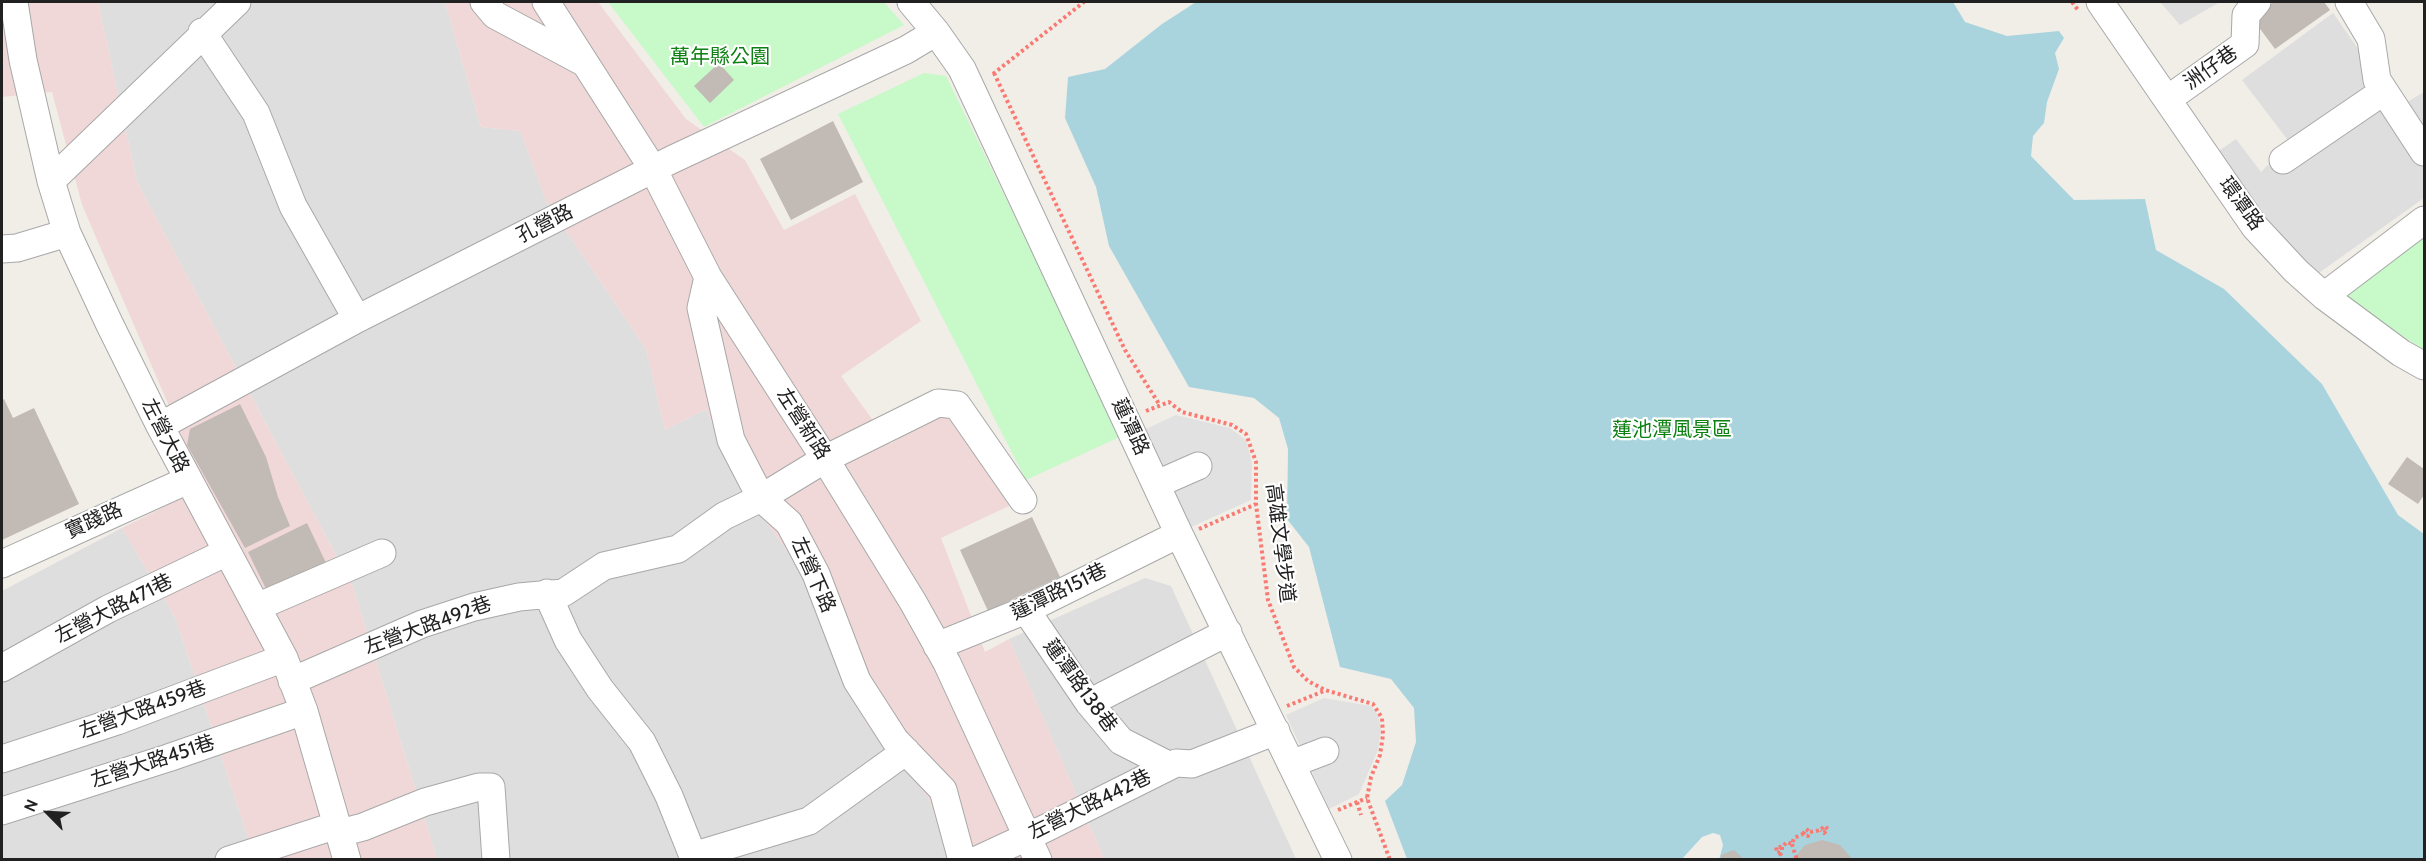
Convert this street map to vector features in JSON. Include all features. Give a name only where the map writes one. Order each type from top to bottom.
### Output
[{"type":"street","name":"左營大路","points":[[14,2],[23,60],[51,181],[67,232],[160,426],[257,607],[288,670],[304,711],[347,860]]},
{"type":"street","points":[[51,181],[202,32],[237,2]]},
{"type":"street","points":[[484,2],[495,15],[584,62]]},
{"type":"street","name":"左營新路","points":[[546,2],[653,170],[708,277],[825,459],[947,663],[1038,860]]},
{"type":"street","name":"蓮潭路","points":[[910,2],[936,32],[962,69],[1157,484],[1188,532],[1228,632],[1279,720],[1291,764],[1338,860]]},
{"type":"street","name":"環潭路","points":[[2100,2],[2256,227],[2296,271],[2324,296],[2363,326],[2424,366]]},
{"type":"street","name":"洲仔巷","points":[[2168,99],[2245,44],[2246,15],[2257,2]]},
{"type":"street","points":[[2349,2],[2371,39],[2377,80],[2424,152]]},
{"type":"street","points":[[202,32],[256,113],[293,206],[357,319]]},
{"type":"street","name":"孔營路","points":[[160,426],[357,319],[653,170],[906,50],[936,32]]},
{"type":"street","points":[[2283,160],[2384,92]]},
{"type":"street","points":[[2324,296],[2424,220]]},
{"type":"street","points":[[2,249],[17,248],[67,232]]},
{"type":"street","name":"左營下路","points":[[708,277],[701,308],[731,440],[761,498],[789,523],[816,574],[857,681],[895,740],[943,790],[962,860]]},
{"type":"street","name":"左營大路492巷","points":[[288,670],[496,601],[547,593],[563,593],[604,566],[678,549],[724,516],[761,498],[825,459],[938,403],[957,405],[1023,501]]},
{"type":"street","points":[[1157,484],[1198,466]]},
{"type":"street","name":"實踐路","points":[[2,564],[188,480]]},
{"type":"street","name":"蓮潭路151巷","points":[[936,646],[1026,610],[1188,532]]},
{"type":"street","name":"左營大路471巷","points":[[2,668],[108,609],[227,552]]},
{"type":"street","points":[[257,607],[382,553]]},
{"type":"street","points":[[547,593],[568,640],[600,689],[642,742],[669,796],[693,856],[809,822],[906,751]]},
{"type":"street","name":"蓮潭路138巷","points":[[1026,610],[1089,703],[1121,741],[1170,766]]},
{"type":"street","points":[[1089,703],[1228,632]]},
{"type":"street","name":"左營大路459巷","points":[[2,759],[288,670]]},
{"type":"street","name":"左營大路451巷","points":[[2,811],[168,758],[304,711]]},
{"type":"street","points":[[1170,766],[1176,763],[1192,764],[1279,720]]},
{"type":"street","points":[[1291,764],[1325,751]]},
{"type":"street","name":"左營大路442巷","points":[[978,860],[1170,766]]},
{"type":"street","points":[[229,860],[338,829],[363,827],[425,802],[479,787],[491,788],[496,860]]},
{"type":"path","points":[[989,78],[1082,2]]},
{"type":"path","points":[[994,73],[1125,350],[1159,404],[1143,413]]},
{"type":"path","name":"高雄文學步道","points":[[1159,404],[1169,402],[1182,412],[1232,425],[1246,434],[1257,462],[1256,504],[1268,600],[1294,667],[1308,681],[1325,690],[1373,704],[1382,718],[1383,735],[1380,755],[1371,777],[1367,798]]},
{"type":"path","points":[[1188,532],[1256,504]]},
{"type":"path","points":[[1279,720],[1325,690]]},
{"type":"path","points":[[1333,812],[1367,798],[1390,860]]},
{"type":"path","points":[[1357,802],[1361,815]]},
{"type":"path","points":[[1797,860],[1789,837],[1794,838],[1803,834],[1806,829],[1810,832],[1821,830]]},
{"type":"path","points":[[1783,860],[1780,853],[1782,847],[1790,843]]},
{"type":"shaded area","points":[[2,2],[98,2],[137,182],[353,587],[437,859],[255,859],[176,619],[122,528],[204,487],[82,205],[52,92],[2,97]]},
{"type":"shaded area","points":[[98,2],[445,2],[481,127],[520,131],[547,203],[646,349],[665,430],[706,409],[739,486],[797,564],[866,723],[928,797],[950,859],[437,859],[353,587],[137,182]]},
{"type":"shaded area","points":[[445,2],[598,2],[686,119],[745,160],[784,230],[855,194],[921,321],[841,376],[890,444],[927,421],[947,416],[1011,505],[941,538],[985,652],[1009,639],[1104,859],[950,859],[928,797],[866,723],[797,564],[739,486],[706,409],[665,430],[646,349],[547,203],[520,131],[481,127]]},
{"type":"shaded area","points":[[2160,2],[2220,2],[2180,25]]},
{"type":"shaded area","points":[[2333,13],[2361,53],[2364,85],[2384,116],[2424,92],[2424,198],[2316,275],[2262,226],[2213,155],[2236,139],[2261,172],[2290,143],[2242,80]]},
{"type":"shaded area","points":[[1176,415],[1230,428],[1246,440],[1252,463],[1251,500],[1191,527],[1146,429]]},
{"type":"shaded area","points":[[122,528],[176,619],[255,859],[2,860],[2,591]]},
{"type":"shaded area","points":[[1145,578],[1171,586],[1296,859],[1104,859],[1009,639]]},
{"type":"shaded area","points":[[1324,698],[1371,706],[1378,715],[1381,729],[1378,750],[1359,794],[1329,809],[1286,715]]},
{"type":"green space","name":"萬年縣公園","points":[[608,2],[884,2],[904,25],[704,127]]},
{"type":"green space","points":[[924,73],[946,76],[1122,436],[1026,480],[838,114]]},
{"type":"green space","points":[[2424,237],[2424,350],[2343,297]]},
{"type":"water","name":"蓮池潭風景區","points":[[1196,2],[1953,2],[1965,22],[2007,36],[2059,31],[2064,38],[2055,53],[2059,69],[2047,102],[2044,123],[2033,136],[2031,156],[2074,200],[2145,199],[2156,250],[2224,289],[2322,384],[2398,515],[2424,534],[2424,859],[1719,860],[1723,845],[1720,835],[1713,833],[1702,837],[1682,859],[1407,859],[1385,801],[1402,785],[1416,742],[1414,708],[1391,679],[1340,667],[1309,547],[1287,519],[1288,449],[1279,418],[1254,398],[1189,387],[1109,246],[1096,187],[1065,118],[1068,77],[1105,69],[1162,24]]},
{"type":"building","points":[[2274,2],[2324,2],[2330,10],[2275,49],[2252,18]]},
{"type":"building","points":[[719,63],[734,80],[710,103],[694,86]]},
{"type":"building","points":[[833,121],[863,182],[791,220],[760,159]]},
{"type":"building","points":[[4,399],[13,418],[34,408],[79,504],[2,540],[2,400]]},
{"type":"building","points":[[240,404],[266,457],[278,497],[290,526],[245,548],[187,445],[190,429]]},
{"type":"building","points":[[2407,457],[2424,469],[2424,495],[2418,504],[2388,484]]},
{"type":"building","points":[[1032,517],[1060,577],[988,611],[960,550]]},
{"type":"building","points":[[307,523],[328,567],[269,595],[248,552]]},
{"type":"building","points":[[1822,840],[1840,845],[1853,860],[1792,860],[1805,845]]},
{"type":"building","points":[[1734,850],[1745,860],[1721,860],[1721,855]]}]
